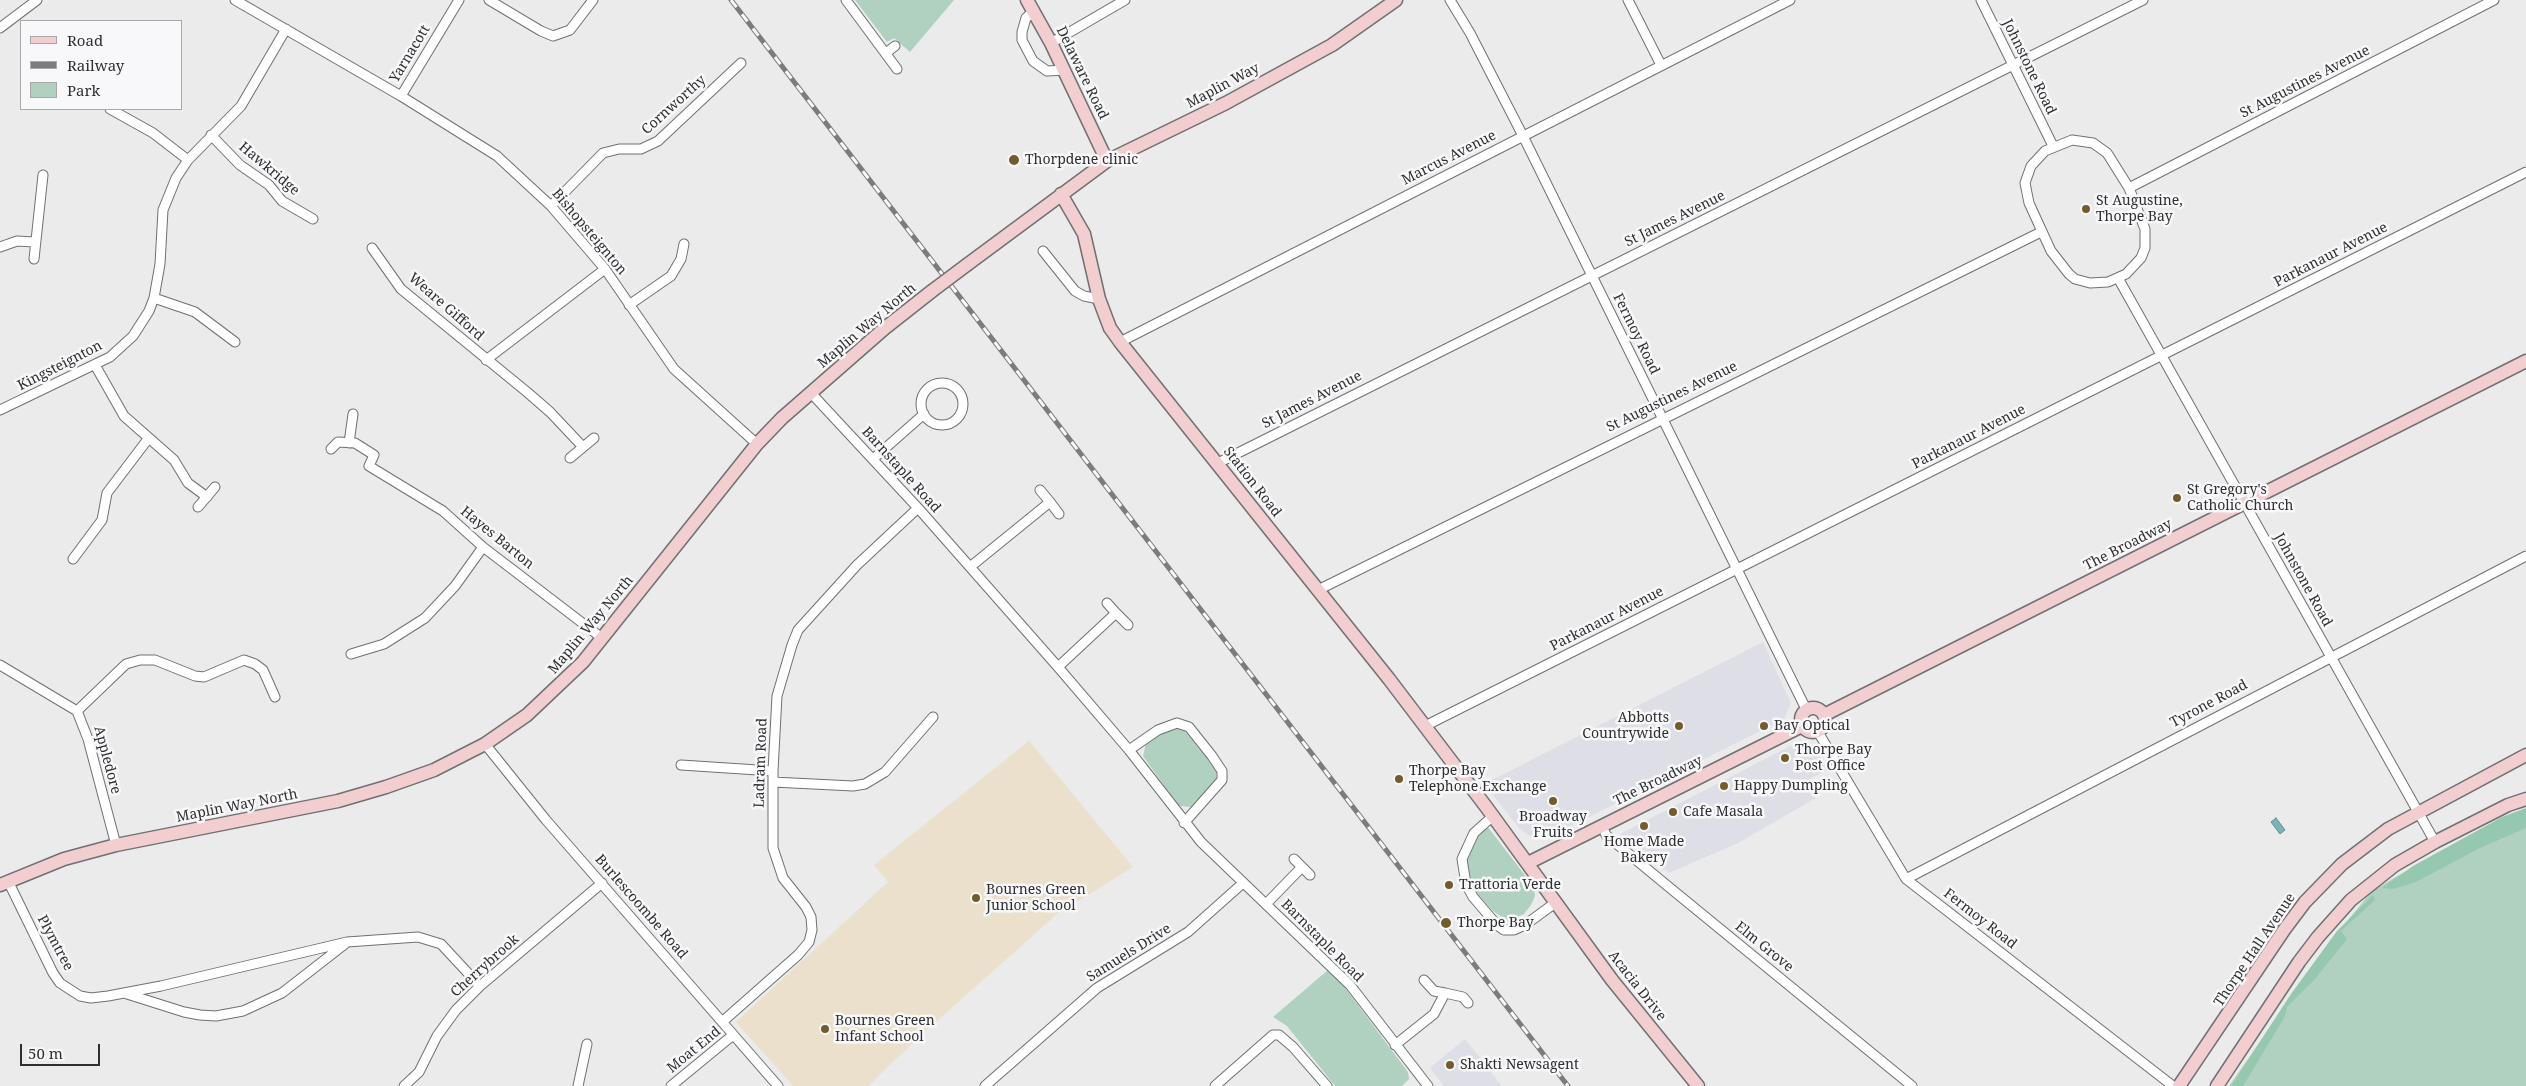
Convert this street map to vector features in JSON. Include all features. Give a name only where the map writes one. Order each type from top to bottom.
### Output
[{"type":"street","name":"Yarnacott","points":[[401,96],[459,0]]},
{"type":"street","points":[[489,0],[540,31],[553,36],[570,30],[593,0]]},
{"type":"street","points":[[846,0],[897,69]]},
{"type":"street","name":"Delaware Road","points":[[1027,0],[1065,70],[1107,161]]},
{"type":"street","points":[[1051,43],[1125,0]]},
{"type":"street","name":"Maplin Way","points":[[1061,194],[1107,161],[1226,103],[1332,45],[1396,0]]},
{"type":"street","name":"Fermoy Road","points":[[1450,0],[1470,32],[1806,709]]},
{"type":"street","points":[[1628,0],[1661,65]]},
{"type":"street","name":"Marcus Avenue","points":[[1120,342],[1790,0]]},
{"type":"street","name":"Johnstone Road","points":[[1981,0],[2053,146]]},
{"type":"street","name":"St James Avenue","points":[[1218,463],[2143,0]]},
{"type":"street","name":"St Augustines Avenue","points":[[2129,188],[2494,0]]},
{"type":"street","points":[[0,28],[33,1]]},
{"type":"street","name":"Bishopsteignton","points":[[240,1],[401,96],[497,156],[551,206],[605,269],[674,369],[757,444]]},
{"type":"street","points":[[1034,11],[1026,18],[1022,32],[1022,40],[1033,61],[1048,71],[1065,70]]},
{"type":"street","name":"Kingsteignton","points":[[0,410],[110,357],[128,341],[142,324],[154,298],[160,264],[164,210],[176,178],[188,160],[242,106],[286,29]]},
{"type":"street","points":[[886,53],[895,46]]},
{"type":"street","name":"Cornworthy","points":[[551,206],[602,153],[619,149],[641,149],[658,141],[741,63]]},
{"type":"street","points":[[112,110],[153,133],[188,160]]},
{"type":"street","name":"Hawkridge","points":[[211,135],[240,165],[269,185],[282,201],[313,219]]},
{"type":"street","points":[[2072,140],[2093,143],[2107,153],[2129,188],[2145,229],[2145,248],[2135,266],[2118,278],[2099,283],[2075,279],[2062,266],[2041,232],[2029,202],[2025,183],[2031,166],[2037,157],[2053,146],[2072,140]]},
{"type":"street","name":"Parkanaur Avenue","points":[[1424,726],[2526,172]]},
{"type":"street","points":[[34,259],[34,242],[43,175]]},
{"type":"street","name":"Station Road","points":[[1061,194],[1084,234],[1099,300],[1110,328],[1389,679]]},
{"type":"street","name":"Maplin Way North","points":[[4,883],[64,859],[116,845],[338,801],[378,790],[434,770],[485,744],[545,700],[583,662],[757,444],[811,393],[932,291],[1061,194]]},
{"type":"street","name":"St Augustines Avenue","points":[[1318,590],[1662,417],[2041,232]]},
{"type":"street","points":[[0,247],[16,241],[34,242]]},
{"type":"street","points":[[629,305],[671,276],[682,259],[684,244]]},
{"type":"street","name":"Weare Gifford","points":[[372,248],[401,289],[550,412],[583,447]]},
{"type":"street","points":[[1044,250],[1075,291],[1099,300]]},
{"type":"street","name":"Weare Gifford","points":[[486,360],[605,269]]},
{"type":"street","name":"Johnstone Road","points":[[2118,278],[2434,842]]},
{"type":"street","points":[[154,298],[195,312],[235,342]]},
{"type":"street","name":"The Broadway","points":[[1824,715],[2526,361]]},
{"type":"street","points":[[95,365],[117,407],[148,439],[174,460],[188,483],[207,496]]},
{"type":"street","points":[[948,383],[959,391],[963,404],[956,420],[951,423],[939,424],[924,414],[922,400],[928,388],[934,384],[948,383]]},
{"type":"street","name":"Barnstaple Road","points":[[811,393],[918,508],[1058,667],[1129,750],[1184,823],[1243,883],[1343,978],[1424,1084]]},
{"type":"street","points":[[332,450],[338,442],[349,443],[353,414]]},
{"type":"street","points":[[873,459],[924,414]]},
{"type":"street","points":[[570,458],[594,438]]},
{"type":"street","points":[[73,559],[102,520],[107,493],[148,439]]},
{"type":"street","name":"Hayes Barton","points":[[349,443],[355,443],[374,455],[369,466],[443,511],[483,547],[602,638]]},
{"type":"street","points":[[198,507],[215,487]]},
{"type":"street","points":[[1040,490],[1059,514]]},
{"type":"street","points":[[970,567],[1050,502]]},
{"type":"street","name":"Ladram Road","points":[[722,1022],[798,955],[809,942],[812,930],[811,917],[806,907],[783,878],[776,863],[772,832],[777,696],[783,670],[798,630],[857,565],[918,508]]},
{"type":"street","points":[[351,654],[384,644],[425,618],[455,586],[483,547]]},
{"type":"street","name":"Tyrone Road","points":[[1906,879],[2330,656],[2526,556]]},
{"type":"street","points":[[1107,603],[1128,625]]},
{"type":"street","points":[[1058,667],[1116,613]]},
{"type":"street","points":[[0,665],[77,711],[126,664],[140,660],[155,660],[195,676],[204,677],[244,660],[255,664],[263,670],[275,698]]},
{"type":"street","name":"Acacia Drive","points":[[1389,679],[1528,863],[1612,980],[1698,1086]]},
{"type":"street","points":[[1806,709],[1819,709],[1824,715],[1825,723],[1818,732],[1809,732],[1802,726],[1801,715],[1806,709]]},
{"type":"street","name":"Appledore","points":[[77,711],[88,739],[116,845]]},
{"type":"street","points":[[773,782],[853,786],[865,784],[884,772],[933,717]]},
{"type":"street","points":[[1129,750],[1158,730],[1177,723],[1189,727],[1212,756],[1222,771],[1222,780],[1184,823]]},
{"type":"street","name":"The Broadway","points":[[1528,863],[1802,726]]},
{"type":"street","name":"Fermoy Road","points":[[1818,732],[1906,879],[2173,1086]]},
{"type":"street","name":"Burlescoombe Road","points":[[485,744],[546,820],[778,1086]]},
{"type":"street","name":"Thorpe Hall Avenue","points":[[2180,1086],[2284,930],[2305,902],[2331,875],[2360,848],[2388,829],[2526,755]]},
{"type":"street","points":[[681,766],[773,771]]},
{"type":"street","points":[[2218,1086],[2318,937],[2351,900],[2395,865],[2434,842],[2508,805],[2526,799]]},
{"type":"street","points":[[1493,816],[1474,833],[1462,859],[1466,884],[1473,897],[1496,925],[1504,930],[1514,930],[1525,925],[1555,903]]},
{"type":"street","name":"Elm Grove","points":[[1602,826],[1606,835],[1912,1086]]},
{"type":"street","points":[[1294,859],[1310,875]]},
{"type":"street","name":"Barnstaple Road","points":[[1266,904],[1302,867]]},
{"type":"street","name":"Plymtree","points":[[4,883],[53,974],[71,992],[91,998],[161,986],[347,942],[409,937],[431,940],[450,951],[480,986]]},
{"type":"street","name":"Cherrybrook","points":[[404,1086],[419,1072],[437,1036],[456,1010],[480,986],[602,883]]},
{"type":"street","name":"Samuels Drive","points":[[985,1086],[1097,988],[1188,932],[1243,883]]},
{"type":"street","name":"Plymtree","points":[[125,993],[200,1015],[216,1016],[243,1011],[282,994],[347,942]]},
{"type":"street","points":[[310,950],[317,965]]},
{"type":"street","points":[[1424,980],[1434,992],[1463,997],[1468,1004]]},
{"type":"street","points":[[160,1004],[161,986]]},
{"type":"street","points":[[1395,1045],[1434,1014],[1445,994]]},
{"type":"street","name":"Moat End","points":[[672,1086],[734,1035]]},
{"type":"street","points":[[1215,1086],[1273,1035],[1279,1035],[1293,1047],[1327,1086]]},
{"type":"street","points":[[578,1086],[587,1044]]},
{"type":"shaded area","points":[[1763,642],[1791,703],[1784,719],[1551,836],[1532,838],[1519,828],[1484,784]]},
{"type":"shaded area","name":"Bournes Green Junior School","points":[[1029,741],[1133,867],[1056,915],[920,1036],[868,1086],[793,1086],[736,1022],[888,882],[874,865]]},
{"type":"shaded area","points":[[1790,746],[1819,752],[1829,769],[1808,780],[1816,798],[1738,843],[1669,873],[1620,834]]},
{"type":"shaded area","points":[[1465,1039],[1502,1086],[1444,1086],[1430,1068]]},
{"type":"green space","points":[[855,0],[954,0],[910,52],[894,38],[887,42]]},
{"type":"green space","points":[[1170,728],[1184,730],[1217,771],[1216,782],[1192,807],[1177,804],[1143,756],[1146,743]]},
{"type":"green space","points":[[2526,808],[2526,828],[2480,848],[2416,882],[2393,889],[2382,888],[2413,866],[2502,817]]},
{"type":"green space","points":[[2526,809],[2526,1086],[2229,1086],[2330,942],[2371,892],[2397,876]]},
{"type":"green space","points":[[1487,826],[1534,887],[1535,896],[1531,905],[1524,914],[1508,921],[1493,911],[1472,888],[1464,865],[1474,837]]},
{"type":"green space","points":[[2373,895],[2375,900],[2341,931],[2347,939],[2315,979],[2287,1007],[2285,1016],[2243,1086],[2231,1086],[2291,994],[2337,931]]},
{"type":"green space","points":[[1328,970],[1337,977],[1408,1072],[1409,1079],[1402,1086],[1335,1086],[1287,1026],[1273,1017]]},
{"type":"water","points":[[2276,818],[2285,830],[2280,834],[2271,822]]},
{"type":"railway","points":[[731,0],[1568,1086]]},
{"type":"place","name":"Thorpdene clinic","points":[[1014,160]]},
{"type":"place","name":"St Augustine, Thorpe Bay","points":[[2086,209]]},
{"type":"place","name":"St Gregory's Catholic Church","points":[[2177,498]]},
{"type":"place","name":"Abbotts Countrywide","points":[[1679,726]]},
{"type":"place","name":"Bay Optical","points":[[1764,726]]},
{"type":"place","name":"Thorpe Bay Post Office","points":[[1785,758]]},
{"type":"place","name":"Thorpe Bay Telephone Exchange","points":[[1399,779]]},
{"type":"place","name":"Happy Dumpling","points":[[1724,786]]},
{"type":"place","name":"Broadway Fruits","points":[[1553,801]]},
{"type":"place","name":"Cafe Masala","points":[[1673,812]]},
{"type":"place","name":"Home Made Bakery","points":[[1644,826]]},
{"type":"place","name":"Trattoria Verde","points":[[1449,885]]},
{"type":"place","name":"Bournes Green Junior School","points":[[976,898]]},
{"type":"place","name":"Thorpe Bay","points":[[1446,923]]},
{"type":"place","name":"Bournes Green Infant School","points":[[825,1029]]},
{"type":"place","name":"Shakti Newsagent","points":[[1450,1065]]}]
